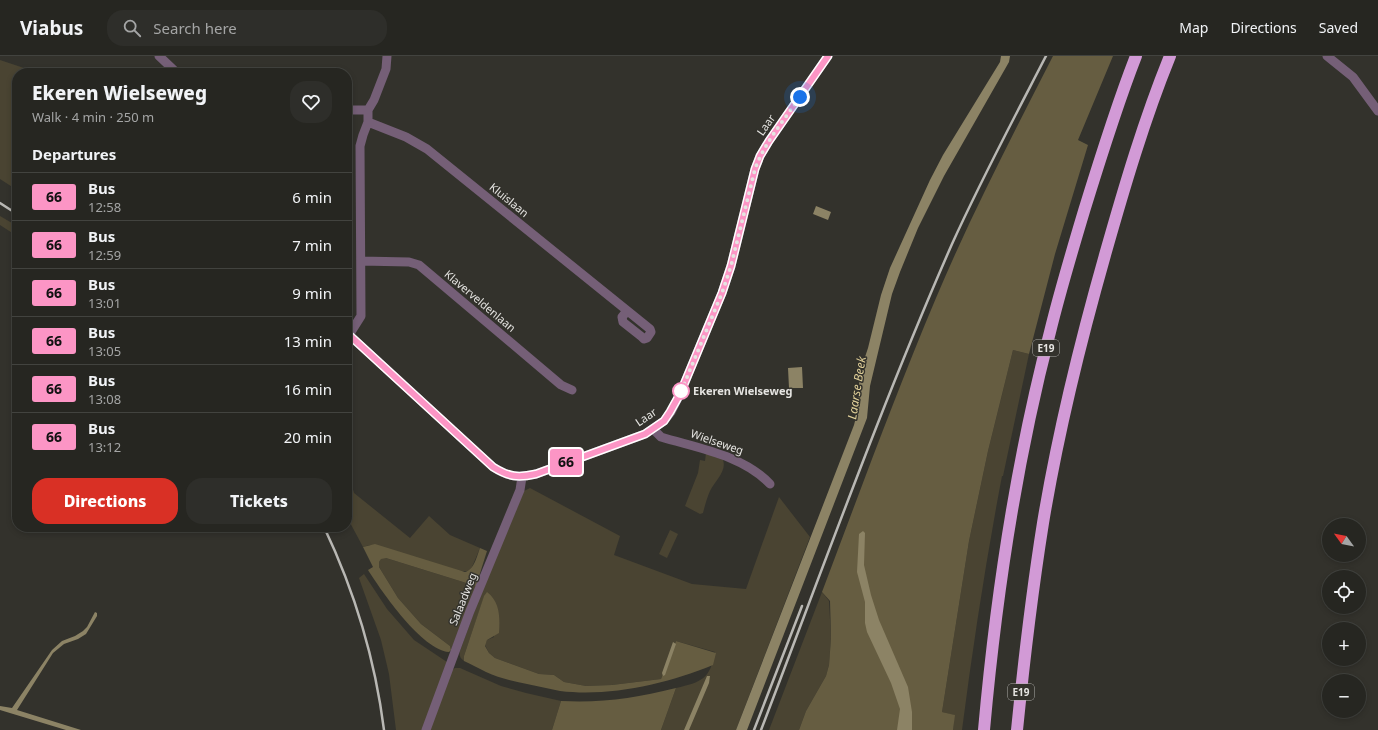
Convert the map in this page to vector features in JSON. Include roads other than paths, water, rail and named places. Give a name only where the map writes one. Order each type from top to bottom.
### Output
[{"type":"highway","name":"E19","points":[[984,730],[1000,584],[1021,458],[1038,381],[1067,270],[1104,146],[1136,56]]},
{"type":"highway","name":"E19","points":[[1017,730],[1031,602],[1044,522],[1066,408],[1089,312],[1116,216],[1136,151],[1170,56]]},
{"type":"highway","name":"E19","points":[[976,730],[989,677]]},
{"type":"street","points":[[159,56],[172,68]]},
{"type":"street","points":[[352,328],[361,316],[359,157],[363,135],[368,122],[368,110],[374,100],[386,69],[387,56]]},
{"type":"street","name":"Laar","points":[[352,338],[493,467],[508,475],[522,477],[536,474],[645,434],[664,421],[670,412],[680,394],[713,317],[731,266],[755,169],[760,156],[828,56]]},
{"type":"street","points":[[1327,56],[1353,77],[1378,111]]},
{"type":"street","points":[[352,110],[368,110]]},
{"type":"street","name":"Kluislaan","points":[[368,122],[406,137],[428,149],[627,311]]},
{"type":"street","name":"Klaverveldenlaan","points":[[361,260],[409,262],[419,265],[561,385],[572,390]]},
{"type":"street","name":"Wielseweg","points":[[653,429],[661,437],[730,458],[748,466],[770,484]]},
{"type":"street","name":"Salaadweg","points":[[426,730],[470,611],[520,490],[522,477]]},
{"type":"railway","points":[[761,730],[901,364],[926,304],[974,196],[1046,56]]},
{"type":"railway","points":[[0,203],[12,211]]},
{"type":"railway","points":[[326,532],[345,576],[362,626],[375,677],[384,730]]},
{"type":"railway","points":[[754,730],[802,606]]},
{"type":"place","name":"Ekeren Wielseweg","points":[[681,391]]},
{"type":"water label","name":"Laarse Beek","points":[[857,388]]}]
